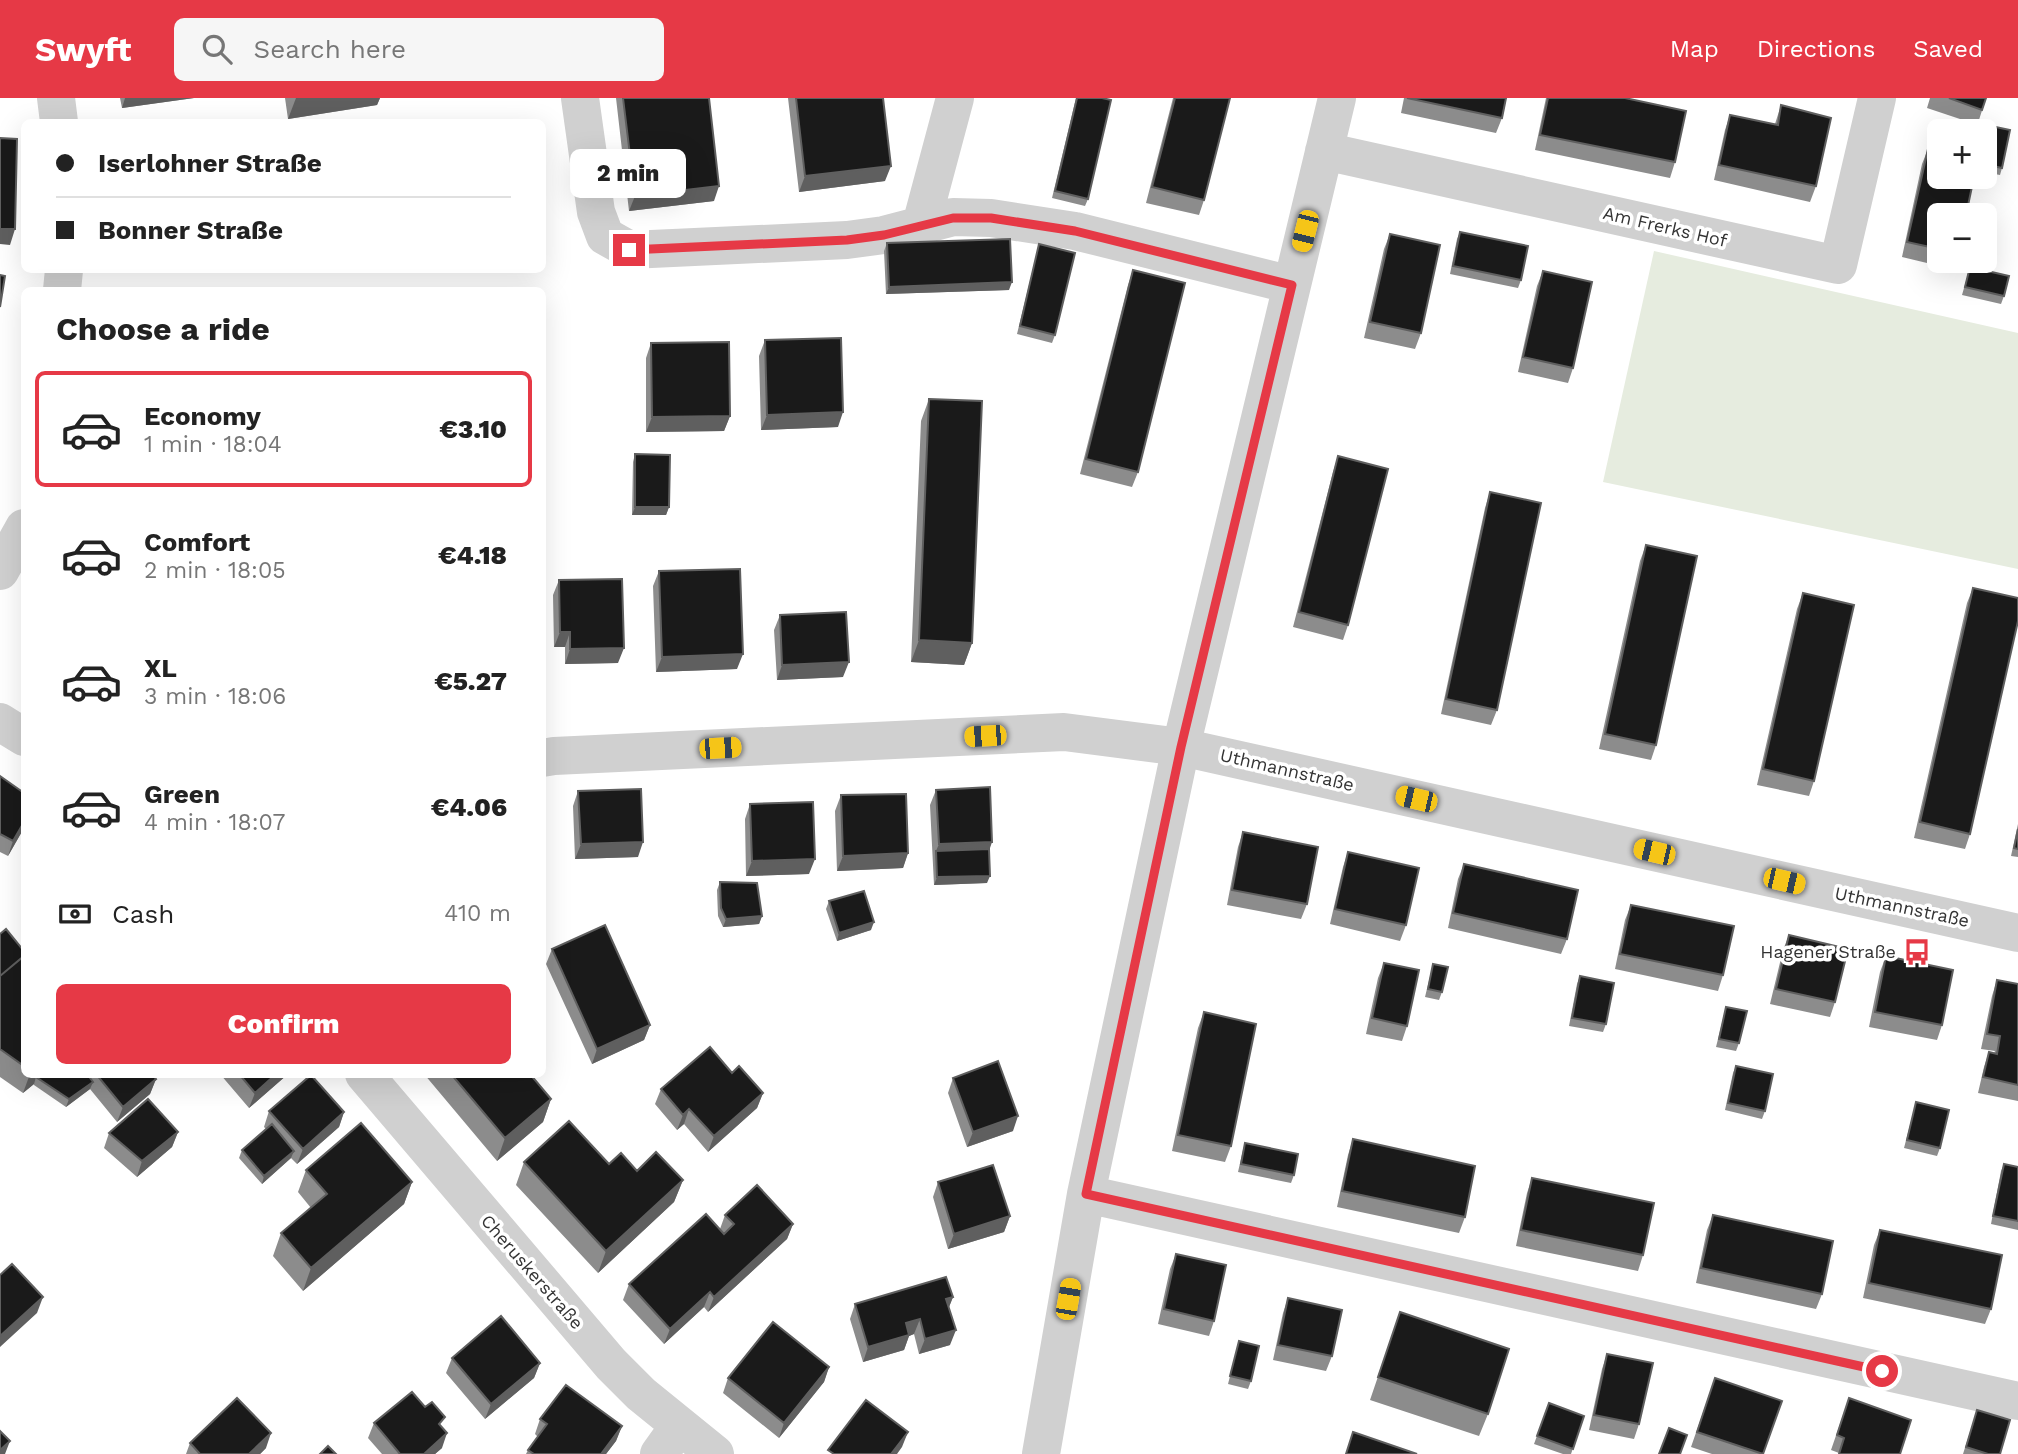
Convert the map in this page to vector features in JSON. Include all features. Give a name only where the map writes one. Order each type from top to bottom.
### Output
[{"type":"street","points":[[57,98],[59,119]]},
{"type":"street","points":[[580,98],[596,212],[605,236],[629,250],[847,240],[884,235],[953,218],[991,218],[1075,231],[1292,285]]},
{"type":"street","points":[[922,225],[955,98]]},
{"type":"street","points":[[1041,1454],[1086,1194],[1181,747],[1336,98]]},
{"type":"street","name":"Am Frerks Hof","points":[[1324,151],[1838,265],[1877,98]]},
{"type":"street","points":[[0,571],[21,533]]},
{"type":"street","points":[[0,722],[21,735]]},
{"type":"street","name":"Uthmannstraße","points":[[546,757],[1064,732],[1181,747],[2018,933]]},
{"type":"street","name":"Cheruskerstraße","points":[[366,1078],[611,1364],[641,1394],[669,1440],[715,1454]]},
{"type":"street","points":[[1086,1194],[2018,1401]]},
{"type":"shaded area","points":[[1654,251],[2018,333],[2018,569],[1603,482]]},
{"type":"building","points":[[623,98],[709,98],[719,186],[635,196]]},
{"type":"building","points":[[796,98],[883,98],[891,166],[805,176]]},
{"type":"building","points":[[1077,98],[1111,100],[1088,199],[1055,191]]},
{"type":"building","points":[[1175,98],[1230,98],[1204,200],[1152,187]]},
{"type":"building","points":[[1407,98],[1506,98],[1502,118]]},
{"type":"building","points":[[1548,98],[1625,98],[1686,111],[1675,162],[1540,135]]},
{"type":"building","points":[[1949,98],[1986,98],[1982,110]]},
{"type":"building","points":[[1781,105],[1831,118],[1816,186],[1719,165],[1730,115],[1778,125]]},
{"type":"building","points":[[1997,127],[2010,130],[2002,168],[1997,167]]},
{"type":"building","points":[[0,138],[17,139],[15,229],[0,229]]},
{"type":"building","points":[[1927,153],[1927,189],[1971,189],[1969,203],[1927,203],[1927,246],[1907,242]]},
{"type":"building","points":[[1460,232],[1528,246],[1521,280],[1453,266]]},
{"type":"building","points":[[1390,234],[1440,245],[1421,333],[1370,322]]},
{"type":"building","points":[[1010,239],[1012,282],[889,287],[887,243]]},
{"type":"building","points":[[1039,244],[1075,253],[1055,335],[1020,326]]},
{"type":"building","points":[[1133,270],[1185,283],[1138,472],[1086,459]]},
{"type":"building","points":[[1543,271],[1592,282],[1573,368],[1523,357]]},
{"type":"building","points":[[1968,273],[2009,276],[2004,296],[1965,287]]},
{"type":"building","points":[[0,275],[5,276],[0,307]]},
{"type":"building","points":[[841,338],[843,412],[767,415],[765,340]]},
{"type":"building","points":[[729,342],[730,416],[652,417],[651,343]]},
{"type":"building","points":[[929,399],[982,401],[972,643],[919,640]]},
{"type":"building","points":[[635,454],[670,455],[669,507],[635,507]]},
{"type":"building","points":[[1338,456],[1388,469],[1348,625],[1299,612]]},
{"type":"building","points":[[1490,492],[1541,503],[1497,710],[1446,699]]},
{"type":"building","points":[[1646,545],[1697,556],[1656,745],[1605,734]]},
{"type":"building","points":[[740,569],[743,654],[662,657],[659,571]]},
{"type":"building","points":[[622,579],[624,648],[570,649],[570,632],[560,632],[559,580]]},
{"type":"building","points":[[1973,588],[2018,598],[2018,621],[1970,834],[1920,822]]},
{"type":"building","points":[[1803,593],[1854,605],[1814,781],[1763,769]]},
{"type":"building","points":[[846,612],[849,662],[782,665],[780,615]]},
{"type":"building","points":[[0,776],[21,791],[21,827],[13,841],[0,834]]},
{"type":"building","points":[[990,787],[992,842],[939,844],[936,790]]},
{"type":"building","points":[[641,789],[643,842],[581,844],[578,791]]},
{"type":"building","points":[[906,794],[908,853],[843,856],[841,795]]},
{"type":"building","points":[[813,802],[815,859],[752,861],[750,804]]},
{"type":"building","points":[[2018,829],[2018,849],[2014,848]]},
{"type":"building","points":[[1243,832],[1318,847],[1307,904],[1232,890]]},
{"type":"building","points":[[989,849],[990,876],[937,877],[936,851]]},
{"type":"building","points":[[1348,852],[1419,868],[1406,925],[1335,909]]},
{"type":"building","points":[[1464,864],[1578,890],[1567,939],[1453,913]]},
{"type":"building","points":[[720,882],[757,883],[762,916],[726,919],[721,908]]},
{"type":"building","points":[[864,891],[874,922],[839,933],[829,901]]},
{"type":"building","points":[[1631,905],[1734,926],[1723,975],[1620,954]]},
{"type":"building","points":[[605,925],[650,1025],[597,1049],[552,949]]},
{"type":"building","points":[[6,929],[21,947],[21,958],[0,976],[0,934]]},
{"type":"building","points":[[1789,935],[1848,949],[1835,1002],[1776,989]]},
{"type":"building","points":[[1886,956],[1953,970],[1942,1025],[1875,1012]]},
{"type":"building","points":[[21,958],[21,1064],[0,1049],[0,976]]},
{"type":"building","points":[[1384,963],[1419,970],[1407,1026],[1372,1018]]},
{"type":"building","points":[[1433,964],[1448,967],[1442,992],[1428,989]]},
{"type":"building","points":[[1580,976],[1614,983],[1606,1024],[1572,1018]]},
{"type":"building","points":[[1997,980],[2018,984],[2018,1085],[1983,1077],[1989,1052],[1997,1054],[2000,1036],[1987,1034]]},
{"type":"building","points":[[1726,1007],[1747,1011],[1739,1043],[1719,1039]]},
{"type":"building","points":[[1204,1012],[1256,1024],[1231,1146],[1178,1135]]},
{"type":"building","points":[[710,1047],[732,1073],[739,1066],[763,1093],[714,1136],[689,1109],[683,1115],[661,1089]]},
{"type":"building","points":[[998,1061],[1018,1116],[973,1132],[953,1078]]},
{"type":"building","points":[[1736,1066],[1773,1074],[1765,1111],[1728,1103]]},
{"type":"building","points":[[38,1078],[90,1078],[93,1082],[69,1099]]},
{"type":"building","points":[[99,1078],[155,1078],[156,1079],[123,1107]]},
{"type":"building","points":[[242,1078],[272,1078],[255,1093]]},
{"type":"building","points":[[308,1078],[314,1078],[344,1112],[303,1149],[269,1111]]},
{"type":"building","points":[[454,1078],[533,1078],[551,1099],[505,1138]]},
{"type":"building","points":[[148,1099],[178,1132],[142,1161],[109,1133]]},
{"type":"building","points":[[1916,1102],[1949,1110],[1940,1148],[1907,1140]]},
{"type":"building","points":[[569,1121],[609,1164],[621,1153],[637,1171],[656,1152],[683,1180],[606,1251],[524,1162]]},
{"type":"building","points":[[361,1123],[412,1182],[311,1268],[281,1233],[327,1194],[306,1170]]},
{"type":"building","points":[[272,1124],[294,1151],[264,1176],[242,1150]]},
{"type":"building","points":[[1353,1139],[1475,1166],[1465,1217],[1342,1191]]},
{"type":"building","points":[[1245,1143],[1298,1154],[1294,1175],[1241,1164]]},
{"type":"building","points":[[2004,1164],[2018,1167],[2018,1221],[1993,1216]]},
{"type":"building","points":[[993,1165],[1010,1216],[954,1234],[938,1182]]},
{"type":"building","points":[[1532,1178],[1654,1203],[1643,1255],[1521,1230]]},
{"type":"building","points":[[757,1185],[793,1224],[714,1297],[710,1292],[670,1329],[629,1284],[706,1214],[724,1234],[734,1224],[725,1215]]},
{"type":"building","points":[[1713,1215],[1833,1241],[1822,1294],[1701,1268]]},
{"type":"building","points":[[1880,1230],[2002,1255],[1991,1309],[1869,1283]]},
{"type":"building","points":[[1176,1254],[1226,1265],[1214,1321],[1164,1309]]},
{"type":"building","points":[[12,1264],[43,1297],[0,1336],[0,1275]]},
{"type":"building","points":[[946,1277],[953,1297],[946,1299],[956,1330],[925,1339],[920,1319],[906,1323],[909,1335],[868,1347],[855,1304]]},
{"type":"building","points":[[1288,1298],[1342,1310],[1332,1356],[1278,1345]]},
{"type":"building","points":[[1400,1312],[1509,1349],[1488,1414],[1378,1377]]},
{"type":"building","points":[[501,1316],[540,1363],[491,1404],[452,1358]]},
{"type":"building","points":[[773,1322],[829,1367],[784,1423],[728,1378]]},
{"type":"building","points":[[1239,1341],[1259,1346],[1251,1381],[1230,1376]]},
{"type":"building","points":[[1607,1354],[1653,1363],[1639,1424],[1594,1415]]},
{"type":"building","points":[[1715,1378],[1782,1401],[1763,1454],[1697,1432]]},
{"type":"building","points":[[566,1385],[622,1426],[601,1454],[534,1454],[528,1450],[547,1424],[540,1419]]},
{"type":"building","points":[[412,1392],[425,1407],[432,1402],[445,1417],[439,1424],[447,1433],[424,1454],[400,1454],[374,1423]]},
{"type":"building","points":[[237,1398],[271,1433],[249,1454],[200,1454],[190,1443]]},
{"type":"building","points":[[1849,1398],[1911,1420],[1900,1454],[1839,1454],[1844,1438],[1837,1435]]},
{"type":"building","points":[[866,1400],[908,1432],[891,1454],[834,1454],[828,1450]]},
{"type":"building","points":[[1549,1403],[1584,1416],[1573,1449],[1537,1436]]},
{"type":"building","points":[[1977,1410],[2010,1420],[2000,1454],[1988,1454],[1966,1447]]},
{"type":"building","points":[[1669,1428],[1687,1435],[1680,1454],[1659,1454]]},
{"type":"building","points":[[0,1431],[10,1441],[0,1450]]},
{"type":"building","points":[[1353,1432],[1417,1454],[1346,1454]]},
{"type":"building","points":[[328,1446],[336,1454],[320,1454]]},
{"type":"place","name":"Hagener Straße","points":[[1917,952]]},
{"type":"route","points":[[629,250],[847,240],[884,235],[953,218],[991,218],[1075,231],[1292,285],[1181,747],[1086,1194],[1882,1371]]}]
